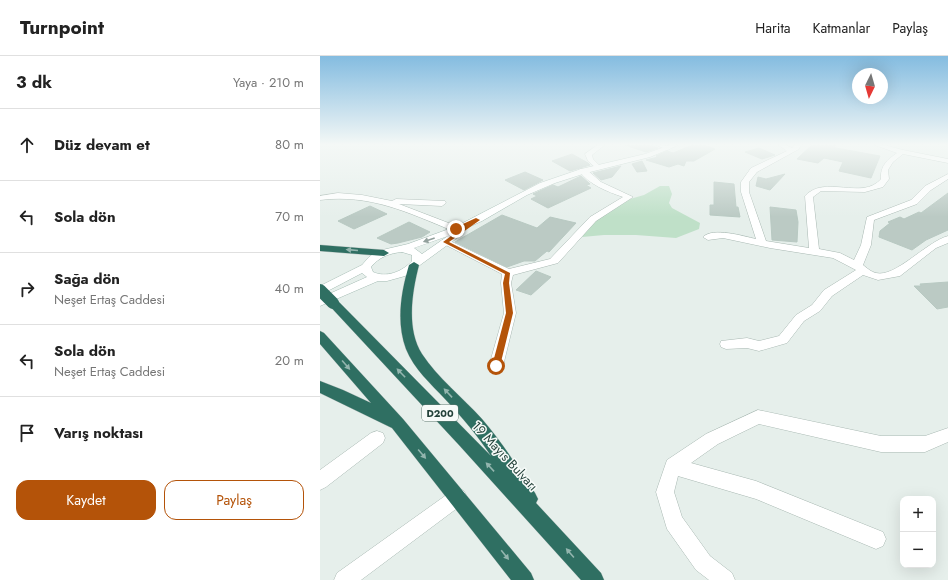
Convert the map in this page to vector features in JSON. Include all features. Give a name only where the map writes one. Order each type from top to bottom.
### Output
[{"type":"highway","points":[[320,248],[384,253]]},
{"type":"highway","points":[[415,263],[409,282],[407,303],[408,326],[413,349],[425,367],[456,400],[493,445],[546,526]]},
{"type":"highway","name":"19 Mayıs Bulvarı","points":[[320,291],[326,303],[439,412],[546,526],[594,580]]},
{"type":"highway","points":[[320,336],[398,424],[524,580]]},
{"type":"highway","points":[[320,387],[338,394],[398,424]]},
{"type":"street","points":[[320,291],[366,267],[372,259],[384,253],[433,239],[477,220],[538,187],[592,168]]},
{"type":"street","points":[[757,168],[754,170],[745,182],[745,192],[762,243]]},
{"type":"street","points":[[814,251],[809,196],[820,189],[865,190],[875,187],[880,185],[885,179],[885,168]]},
{"type":"street","points":[[445,242],[508,273],[554,262],[593,219],[629,197],[603,187],[591,180],[583,171]]},
{"type":"street","points":[[726,344],[747,343],[758,346],[783,340],[800,318],[816,308],[828,293],[860,268],[866,245],[870,219],[914,202],[928,188],[948,176]]},
{"type":"street","points":[[320,198],[347,196],[442,203]]},
{"type":"street","points":[[376,199],[456,229]]},
{"type":"street","points":[[326,303],[377,277],[397,275],[477,220]]},
{"type":"street","points":[[708,237],[723,235],[836,255],[878,277],[896,274],[933,246],[948,239]]},
{"type":"street","points":[[402,249],[414,251],[418,258],[415,263]]},
{"type":"street","points":[[366,267],[368,274],[377,277]]},
{"type":"street","points":[[496,366],[510,313],[506,283],[508,273]]},
{"type":"street","points":[[725,580],[703,563],[674,522],[665,492],[673,466],[712,439],[758,416],[881,444],[925,444],[948,435]]},
{"type":"street","points":[[320,481],[377,438]]},
{"type":"street","points":[[673,466],[756,490],[876,539]]},
{"type":"street","points":[[344,580],[458,497]]},
{"type":"green space","points":[[660,186],[669,186],[672,194],[669,203],[672,208],[700,223],[699,229],[676,238],[636,235],[582,237],[593,222],[630,199],[644,195]]},
{"type":"building","points":[[565,168],[578,168],[570,171]]},
{"type":"building","points":[[611,168],[619,168],[612,177],[601,180],[593,173]]},
{"type":"building","points":[[635,168],[646,168],[647,171],[637,172]]},
{"type":"building","points":[[840,168],[875,168],[871,178],[839,171]]},
{"type":"building","points":[[525,172],[543,180],[524,190],[505,180]]},
{"type":"building","points":[[785,174],[770,190],[756,186],[758,177],[766,179]]},
{"type":"building","points":[[581,176],[590,184],[586,185],[591,188],[548,208],[531,199],[537,196],[533,194],[553,185],[558,187]]},
{"type":"building","points":[[714,182],[734,184],[736,207],[738,207],[740,217],[710,215],[710,205],[714,205]]},
{"type":"building","points":[[948,193],[948,230],[926,240],[912,250],[879,237],[880,231],[890,223],[888,222],[900,217],[904,219],[919,212],[921,213]]},
{"type":"building","points":[[370,206],[387,214],[354,229],[338,221]]},
{"type":"building","points":[[770,207],[796,210],[798,222],[797,242],[772,240]]},
{"type":"building","points":[[502,215],[537,228],[550,217],[576,223],[549,252],[547,251],[535,261],[524,261],[507,267],[455,242]]},
{"type":"building","points":[[409,222],[430,232],[422,237],[391,244],[377,238]]},
{"type":"building","points":[[536,271],[551,277],[531,295],[516,290]]},
{"type":"building","points":[[948,282],[948,307],[937,309],[914,286],[921,286],[920,284]]},
{"type":"route","points":[[456,229],[477,220],[445,242],[508,273],[506,283],[510,313],[496,366]]}]
